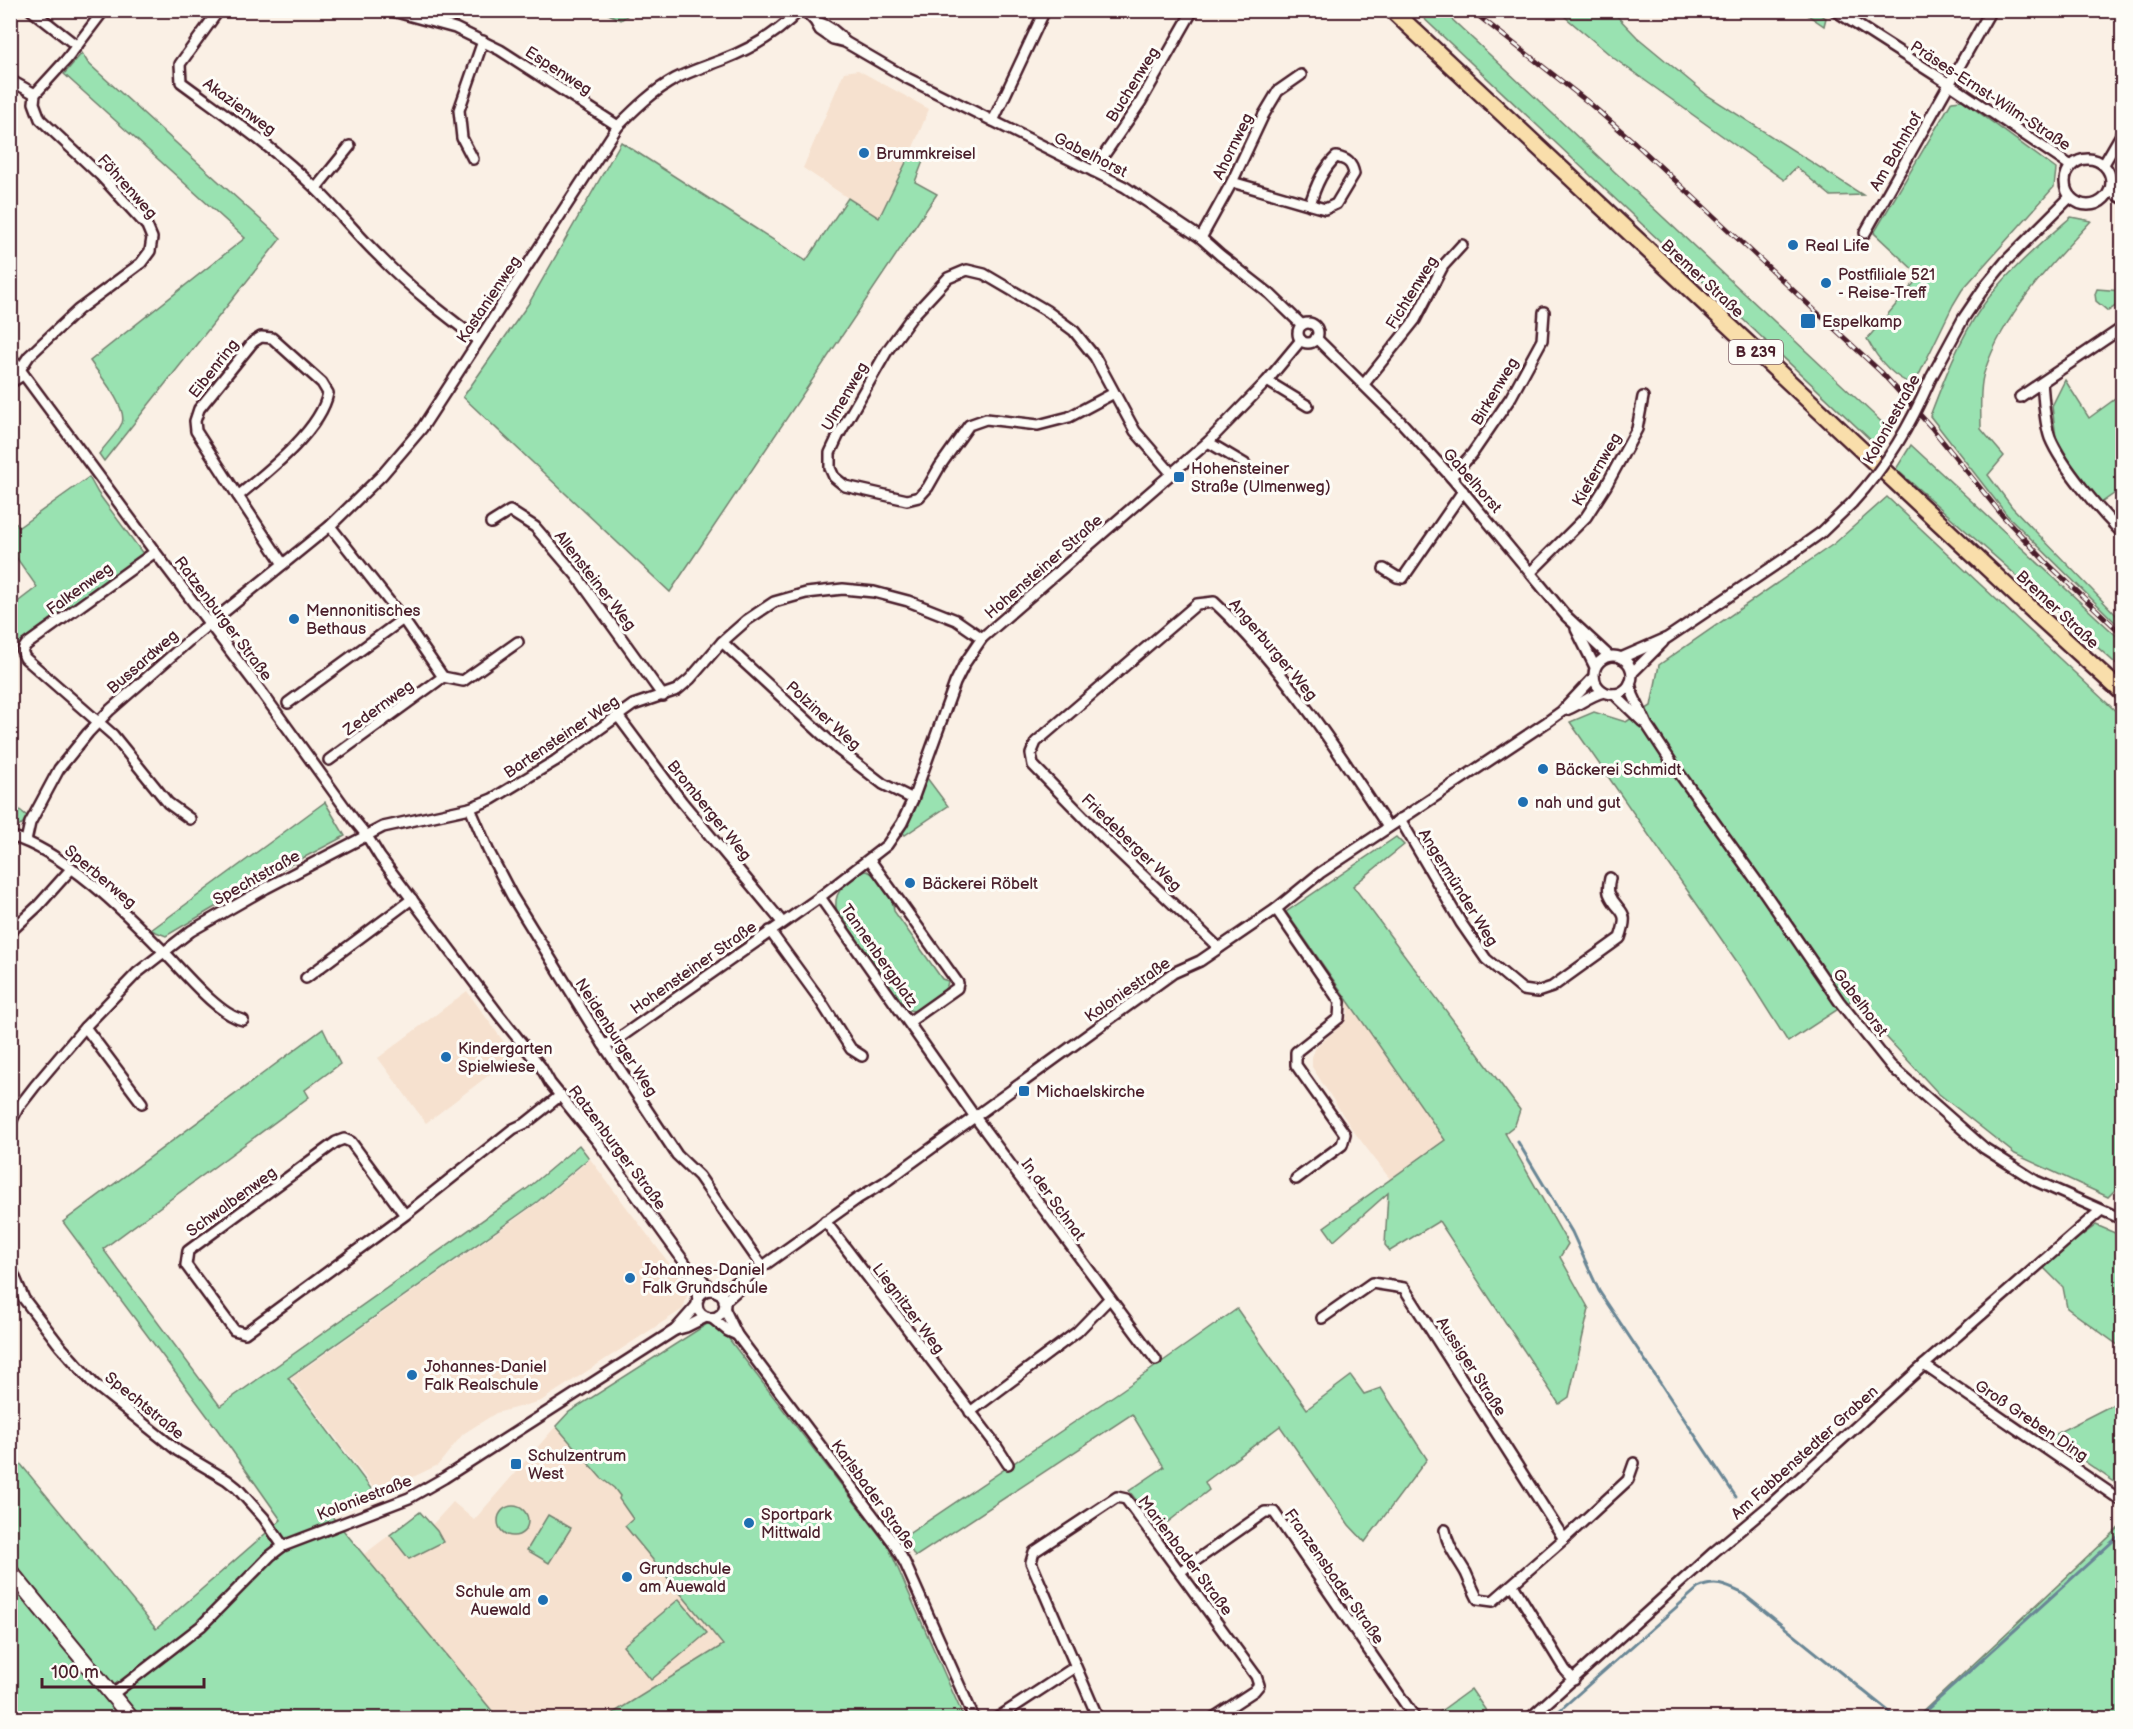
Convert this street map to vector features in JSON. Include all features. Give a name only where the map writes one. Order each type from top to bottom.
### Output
[{"type":"main road","name":"Bremer Straße","points":[[1392,10],[2122,693]]},
{"type":"street","points":[[31,10],[77,46]]},
{"type":"street","points":[[10,80],[35,94],[77,46],[104,10]]},
{"type":"street","name":"Akazienweg","points":[[219,10],[180,64],[181,82],[250,131],[316,188],[405,282],[478,340]]},
{"type":"street","name":"Espenweg","points":[[389,10],[455,28],[483,41],[618,126]]},
{"type":"street","name":"Gabelhorst","points":[[802,10],[815,21],[825,24],[845,42],[907,78],[1125,187],[1201,238],[1270,294],[1302,325]]},
{"type":"street","name":"Kastanienweg","points":[[209,624],[330,526],[382,475],[422,428],[618,126],[648,96],[676,78],[765,39],[802,10]]},
{"type":"street","points":[[993,121],[1045,10]]},
{"type":"street","name":"Buchenweg","points":[[1093,171],[1140,103],[1193,10]]},
{"type":"street","name":"Präses-Ernst-Wilm-Straße","points":[[1834,10],[2071,166]]},
{"type":"street","name":"Am Bahnhof","points":[[1865,233],[1991,10]]},
{"type":"street","points":[[473,159],[462,138],[459,110],[483,41]]},
{"type":"street","name":"Ahornweg","points":[[1201,238],[1278,91],[1300,75]]},
{"type":"street","name":"Föhrenweg","points":[[22,371],[29,356],[78,310],[141,263],[150,251],[152,238],[147,226],[101,176],[40,119],[34,103],[35,94]]},
{"type":"street","points":[[2104,164],[2122,134]]},
{"type":"street","points":[[316,188],[350,146]]},
{"type":"street","points":[[1232,182],[1310,205],[1325,209],[1336,204],[1354,174],[1352,165],[1345,159],[1336,157],[1328,164],[1315,187],[1310,205]]},
{"type":"street","points":[[2087,159],[2104,164],[2111,177],[2110,191],[2099,203],[2092,205],[2076,202],[2070,197],[2065,181],[2071,166],[2087,159]]},
{"type":"street","points":[[2110,191],[2122,198]]},
{"type":"street","name":"Koloniestraße","points":[[1622,658],[1667,638],[1822,532],[1852,503],[1888,461],[1963,319],[1986,285],[2005,262],[2070,197]]},
{"type":"street","name":"Fichtenweg","points":[[1364,384],[1415,320],[1443,266],[1462,245]]},
{"type":"street","name":"Ulmenweg","points":[[1114,393],[1069,417],[1038,425],[986,419],[969,425],[940,466],[928,488],[919,497],[907,500],[845,486],[834,477],[830,468],[830,453],[838,436],[887,351],[911,318],[948,278],[967,270],[984,274],[1047,311],[1074,332],[1095,357],[1135,431],[1172,474]]},
{"type":"street","name":"Birkenweg","points":[[1451,477],[1472,454],[1511,396],[1542,340],[1544,312]]},
{"type":"street","points":[[1309,323],[1315,326],[1316,338],[1307,342],[1301,340],[1298,334],[1302,325],[1309,323]]},
{"type":"street","points":[[2020,397],[2122,328]]},
{"type":"street","name":"Eibenring","points":[[238,496],[297,444],[326,405],[328,393],[322,383],[272,338],[261,337],[253,342],[199,409],[195,421],[196,431],[238,496],[283,564]]},
{"type":"street","name":"Gabelhorst","points":[[1316,338],[1364,384],[1451,477],[1574,624],[1609,656]]},
{"type":"street","name":"Hohensteiner Straße","points":[[870,860],[897,831],[913,799],[955,683],[982,638],[1208,442],[1267,381],[1301,340]]},
{"type":"street","name":"Ratzenburger Straße","points":[[10,356],[690,1270],[697,1273],[714,1291]]},
{"type":"street","points":[[10,383],[22,371]]},
{"type":"street","points":[[1267,381],[1308,406]]},
{"type":"street","points":[[2042,383],[2050,437],[2067,467],[2122,533]]},
{"type":"street","name":"Kiefernweg","points":[[1531,572],[1586,517],[1606,486],[1637,429],[1643,397]]},
{"type":"street","points":[[1208,442],[1245,464]]},
{"type":"street","points":[[1384,569],[1403,578],[1463,491]]},
{"type":"street","name":"Allensteiner Weg","points":[[491,523],[510,511],[535,527],[576,575],[663,696]]},
{"type":"street","points":[[330,526],[403,619],[443,677],[463,681],[518,642]]},
{"type":"street","name":"Falkenweg","points":[[98,724],[25,658],[22,651],[26,645],[155,552]]},
{"type":"street","name":"Bartensteiner Weg","points":[[367,836],[383,827],[470,808],[492,799],[531,776],[633,705],[677,690],[690,679],[722,642],[747,620],[774,602],[806,593],[843,589],[874,592],[908,601],[956,620],[982,638]]},
{"type":"street","name":"Angerburger Weg","points":[[1031,754],[1036,742],[1197,604],[1214,602],[1235,622],[1294,693],[1388,827]]},
{"type":"street","points":[[288,703],[403,619]]},
{"type":"street","name":"Bussardweg","points":[[26,841],[30,824],[59,769],[88,733],[110,710],[209,624]]},
{"type":"street","name":"Gabelhorst","points":[[1574,624],[1595,672]]},
{"type":"street","name":"Koloniestraße","points":[[1632,673],[1667,638]]},
{"type":"street","name":"Polziner Weg","points":[[722,642],[839,750],[883,784],[913,799]]},
{"type":"street","points":[[1609,656],[1622,658],[1629,664],[1632,673],[1630,683],[1626,689],[1609,693],[1596,683],[1595,672],[1600,661],[1609,656]]},
{"type":"street","name":"Koloniestraße","points":[[724,1305],[745,1279],[762,1266],[885,1182],[1173,973],[1200,961],[1276,909],[1320,873],[1561,712],[1595,672]]},
{"type":"street","name":"Zedernweg","points":[[329,760],[443,677]]},
{"type":"street","name":"Gabelhorst","points":[[1630,683],[1647,725],[1839,1001],[1891,1066],[1984,1148],[2036,1181],[2122,1219]]},
{"type":"street","name":"Gabelhorst","points":[[1609,693],[1647,725]]},
{"type":"street","name":"Koloniestraße","points":[[1561,712],[1569,710],[1590,695],[1609,693]]},
{"type":"street","name":"Bromberger Weg","points":[[618,716],[682,802],[782,922]]},
{"type":"street","points":[[98,724],[113,735],[168,803],[190,819]]},
{"type":"street","name":"Friedeberger Weg","points":[[1031,754],[1034,765],[1105,839],[1219,948]]},
{"type":"street","name":"Neidenburger Weg","points":[[470,808],[488,850],[512,896],[603,1044],[677,1155],[699,1176],[762,1266]]},
{"type":"street","name":"Angermünder Weg","points":[[1400,819],[1461,923],[1486,959],[1523,990],[1537,992],[1552,987],[1620,939],[1625,926],[1624,914],[1609,892],[1610,878]]},
{"type":"street","name":"Sperberweg","points":[[10,836],[26,841],[72,868],[163,951]]},
{"type":"street","name":"Spechtstraße","points":[[10,1124],[18,1108],[35,1086],[85,1027],[137,973],[163,951],[191,931],[266,888],[367,836]]},
{"type":"street","name":"Tannenbergplatz","points":[[909,1022],[957,988],[958,983],[870,860],[820,897],[975,1117]]},
{"type":"street","points":[[10,932],[38,906],[72,868]]},
{"type":"street","name":"Hohensteiner Straße","points":[[603,1044],[612,1043],[820,897]]},
{"type":"street","points":[[306,978],[412,899]]},
{"type":"street","points":[[1276,909],[1340,1002],[1339,1018],[1296,1052],[1296,1065],[1345,1134],[1342,1144],[1296,1179]]},
{"type":"street","name":"Hohensteiner Straße","points":[[770,931],[818,997],[851,1049],[862,1056]]},
{"type":"street","points":[[163,951],[217,1005],[235,1018],[243,1020]]},
{"type":"street","points":[[85,1027],[142,1103]]},
{"type":"street","name":"Schwalbenweg","points":[[405,1215],[351,1142],[344,1139],[336,1142],[188,1251],[186,1265],[234,1330],[245,1333],[405,1215],[513,1129],[526,1123],[561,1095]]},
{"type":"street","name":"In der Schnat","points":[[975,1117],[1156,1360]]},
{"type":"street","name":"Am Fabbenstedter Graben","points":[[1530,1719],[2100,1210]]},
{"type":"street","name":"Liegnitzer Weg","points":[[825,1221],[993,1441],[1008,1464]]},
{"type":"street","name":"Spechtstraße","points":[[10,1266],[24,1299],[60,1346],[94,1384],[178,1451],[237,1488],[264,1518],[283,1546]]},
{"type":"street","name":"Ratzenburger Straße","points":[[690,1270],[690,1279],[698,1293],[698,1302]]},
{"type":"street","name":"Koloniestraße","points":[[714,1291],[722,1291],[735,1281],[745,1279]]},
{"type":"street","name":"Aussiger Straße","points":[[1322,1318],[1372,1282],[1404,1288],[1564,1539]]},
{"type":"street","points":[[714,1291],[723,1298],[724,1305],[718,1316],[709,1317],[701,1314],[698,1302],[702,1293],[714,1291]]},
{"type":"street","points":[[970,1412],[1077,1332],[1110,1299]]},
{"type":"street","name":"Koloniestraße","points":[[675,1330],[682,1320],[694,1311],[698,1302]]},
{"type":"street","name":"Karlsbader Straße","points":[[724,1305],[737,1335],[893,1542],[905,1563],[974,1719]]},
{"type":"street","name":"Koloniestraße","points":[[113,1694],[201,1626],[270,1556],[283,1546],[413,1496],[535,1421],[675,1330],[709,1317]]},
{"type":"street","name":"Karlsbader Straße","points":[[709,1317],[737,1335]]},
{"type":"street","name":"Groß Greben Ding","points":[[1924,1365],[2122,1501]]},
{"type":"street","points":[[1445,1530],[1447,1543],[1467,1574],[1478,1599],[1493,1601],[1628,1480],[1634,1463]]},
{"type":"street","name":"Marienbader Straße","points":[[1098,1719],[1031,1562],[1034,1552],[1117,1497],[1126,1499],[1256,1676],[1259,1685],[1254,1691],[1213,1719]]},
{"type":"street","name":"Franzensbader Straße","points":[[1181,1571],[1265,1512],[1274,1512],[1415,1719]]},
{"type":"street","points":[[10,1571],[113,1694],[131,1719]]},
{"type":"street","points":[[1513,1585],[1565,1670],[1574,1680]]},
{"type":"street","points":[[997,1719],[1075,1667]]},
{"type":"shaded area","name":"Brummkreisel","points":[[858,70],[929,109],[912,150],[925,156],[915,182],[937,194],[908,238],[803,168],[844,72]]},
{"type":"shaded area","name":"Kindergarten Spielwiese","points":[[467,991],[514,1056],[426,1123],[378,1058]]},
{"type":"shaded area","points":[[1344,995],[1445,1140],[1390,1179],[1352,1129],[1312,1067],[1312,1057],[1316,1047],[1345,1022],[1348,1004]]},
{"type":"shaded area","points":[[590,1159],[681,1279],[688,1292],[683,1309],[541,1401],[496,1413],[463,1434],[438,1465],[378,1494],[291,1378],[538,1203]]},
{"type":"shaded area","name":"Schule am Auewald","points":[[556,1426],[601,1478],[614,1488],[633,1519],[626,1527],[724,1645],[605,1718],[498,1718],[363,1555],[420,1512],[432,1525],[453,1502],[474,1520]]},
{"type":"green space","points":[[633,10],[621,20],[602,11]]},
{"type":"green space","points":[[1416,11],[1443,11],[1887,427],[1875,444]]},
{"type":"green space","points":[[1558,11],[1612,11],[1637,37],[1707,95],[1863,195],[1831,196],[1796,167],[1784,180],[1615,59]]},
{"type":"green space","points":[[1802,11],[1814,11],[1826,18],[1824,26]]},
{"type":"green space","points":[[82,53],[88,63],[281,238],[104,461],[99,454],[120,427],[123,417],[112,391],[90,361],[245,238],[64,74]]},
{"type":"green space","points":[[1962,100],[2056,169],[2054,187],[1962,290],[1914,385],[1906,382],[1886,367],[1867,339],[1920,276],[1874,233],[1952,101]]},
{"type":"green space","points":[[621,142],[806,261],[848,198],[879,218],[912,150],[925,156],[915,182],[937,194],[670,592],[463,397],[529,303]]},
{"type":"green space","points":[[2071,217],[2091,221],[2030,290],[1993,349],[1983,376],[1981,429],[2004,456],[1988,475],[2012,507],[2122,621],[2122,629],[2007,515],[1930,416],[1959,346],[1981,308],[2012,271]]},
{"type":"green space","points":[[2097,289],[2122,291],[2122,302],[2108,311],[2096,301]]},
{"type":"green space","points":[[2065,380],[2089,418],[2122,394],[2122,488],[2101,503],[2071,463],[2056,437],[2052,406]]},
{"type":"green space","points":[[1911,445],[2122,641],[2122,669],[1896,469]]},
{"type":"green space","points":[[89,477],[98,493],[144,555],[11,651],[11,607],[37,587],[11,550],[10,516],[19,527]]},
{"type":"green space","points":[[1887,497],[2122,717],[2122,1183],[2108,1197],[2015,1154],[1939,1094],[1852,1000],[1788,1042],[1740,966],[1570,722],[1594,712],[1626,722],[1651,706],[1659,665],[1835,543]]},
{"type":"green space","points":[[927,778],[948,806],[905,835],[902,832],[914,812]]},
{"type":"green space","points":[[10,802],[27,816],[20,826],[14,829],[11,829]]},
{"type":"green space","points":[[325,802],[345,836],[261,880],[166,936],[151,930]]},
{"type":"green space","points":[[1396,837],[1404,845],[1353,886],[1520,1110],[1515,1125],[1505,1133],[1568,1244],[1560,1257],[1589,1309],[1569,1397],[1559,1404],[1439,1221],[1390,1251],[1385,1245],[1388,1193],[1334,1241],[1324,1227],[1445,1140],[1286,912]]},
{"type":"green space","points":[[867,871],[876,877],[885,888],[894,911],[942,979],[948,981],[945,989],[936,998],[917,1010],[913,1011],[904,1007],[837,912],[838,893],[851,880]]},
{"type":"green space","points":[[323,1029],[340,1064],[305,1090],[309,1097],[103,1249],[220,1406],[528,1188],[579,1145],[589,1158],[537,1202],[288,1378],[375,1494],[325,1508],[498,1718],[11,1718],[10,1451],[156,1629],[281,1520],[217,1429],[63,1222]]},
{"type":"green space","points":[[2096,1225],[2122,1236],[2122,1348],[2067,1308],[2063,1287],[2042,1266]]},
{"type":"green space","points":[[1237,1309],[1307,1409],[1351,1376],[1364,1394],[1381,1388],[1427,1459],[1365,1542],[1349,1525],[1280,1426],[1205,1482],[1209,1490],[1159,1529],[1129,1491],[1164,1467],[1132,1414],[915,1557],[904,1537],[1122,1390]]},
{"type":"green space","name":"Sportpark Mittwald","points":[[707,1324],[719,1326],[888,1546],[964,1718],[605,1718],[723,1645],[625,1526],[633,1519],[614,1488],[601,1478],[556,1426],[569,1412]]},
{"type":"green space","points":[[2122,1400],[2122,1487],[2049,1437]]},
{"type":"green space","points":[[513,1506],[524,1510],[528,1521],[524,1532],[513,1536],[502,1532],[498,1521],[502,1510]]},
{"type":"green space","points":[[420,1512],[437,1531],[443,1542],[409,1559],[390,1535]]},
{"type":"green space","points":[[548,1515],[571,1528],[549,1563],[527,1550]]},
{"type":"green space","points":[[2122,1525],[2122,1718],[1916,1718]]},
{"type":"green space","points":[[679,1599],[707,1633],[651,1680],[623,1646]]},
{"type":"green space","points":[[1471,1689],[1491,1718],[1431,1718]]},
{"type":"waterway","points":[[1518,1142],[1572,1232],[1599,1291],[1736,1497]]},
{"type":"waterway","points":[[1915,1718],[1920,1716],[2122,1533]]},
{"type":"waterway","points":[[1551,1718],[1698,1588],[1710,1584],[1725,1586],[1742,1593],[1897,1718]]},
{"type":"railway","points":[[1471,10],[1588,102],[1635,143],[1881,372],[1931,427],[2002,515],[2045,561],[2122,634]]},
{"type":"place","name":"Brummkreisel","points":[[864,153]]},
{"type":"place","name":"Real Life","points":[[1793,245]]},
{"type":"place","name":"Postfiliale 521 - Reise-Treff","points":[[1826,283]]},
{"type":"place","name":"Espelkamp","points":[[1808,321]]},
{"type":"place","name":"Hohensteiner Straße (Ulmenweg)","points":[[1179,477]]},
{"type":"place","name":"Mennonitisches Bethaus","points":[[294,619]]},
{"type":"place","name":"Bäckerei Schmidt","points":[[1543,769]]},
{"type":"place","name":"nah und gut","points":[[1523,802]]},
{"type":"place","name":"Bäckerei Röbelt","points":[[910,883]]},
{"type":"place","name":"Kindergarten Spielwiese","points":[[446,1057]]},
{"type":"place","name":"Michaelskirche","points":[[1024,1091]]},
{"type":"place","name":"Johannes-Daniel Falk Grundschule","points":[[630,1278]]},
{"type":"place","name":"Johannes-Daniel Falk Realschule","points":[[412,1375]]},
{"type":"place","name":"Schulzentrum West","points":[[516,1464]]},
{"type":"place","name":"Sportpark Mittwald","points":[[749,1523]]},
{"type":"place","name":"Grundschule am Auewald","points":[[627,1577]]},
{"type":"place","name":"Schule am Auewald","points":[[543,1600]]}]
